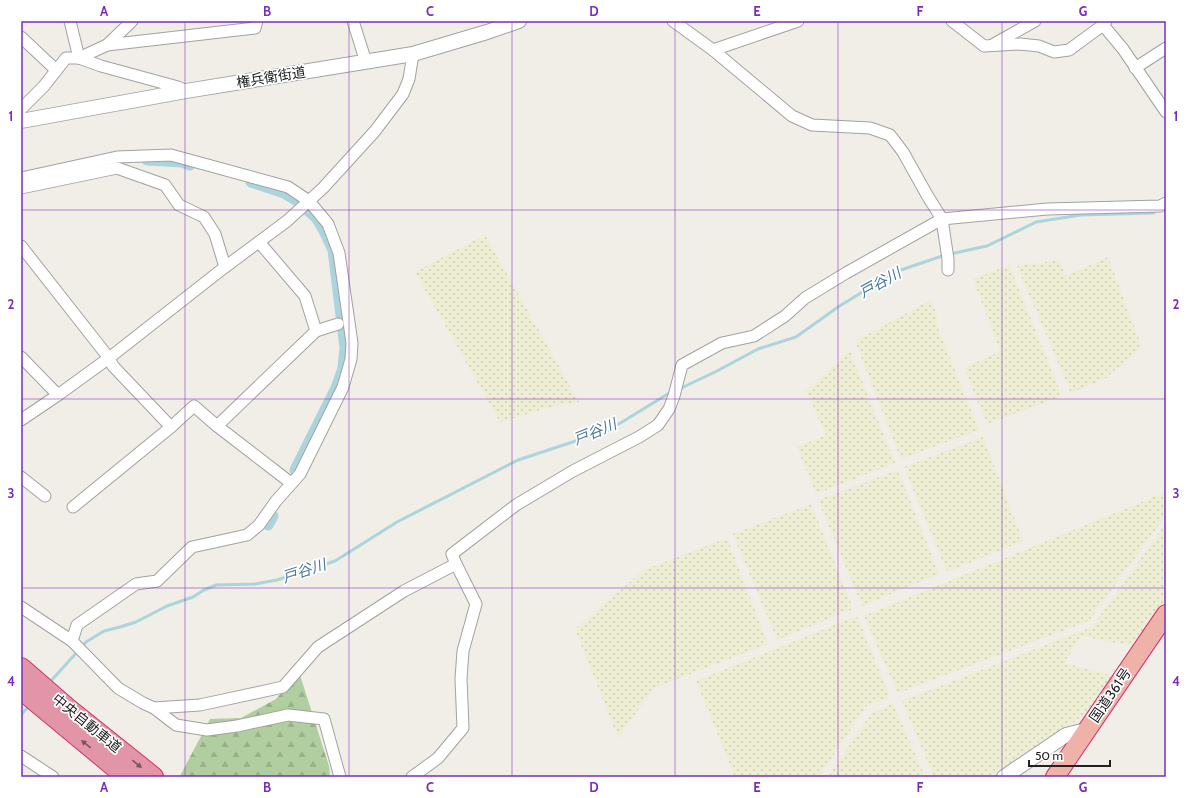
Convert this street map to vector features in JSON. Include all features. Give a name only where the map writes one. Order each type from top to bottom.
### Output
[{"type":"highway","name":"国道361号","points":[[1055,777],[1166,614]]},
{"type":"highway","name":"中央自動車道","points":[[21,668],[67,708],[153,777]]},
{"type":"highway","name":"中央自動車道","points":[[21,689],[127,777]]},
{"type":"street","points":[[70,21],[79,58]]},
{"type":"street","points":[[107,46],[132,21]]},
{"type":"street","points":[[79,58],[107,46],[255,28],[257,21]]},
{"type":"street","points":[[353,21],[366,62]]},
{"type":"street","name":"権兵衛街道","points":[[21,121],[186,91],[413,54],[519,21]]},
{"type":"street","points":[[673,21],[714,50],[792,116],[801,121],[812,125],[870,128],[890,135],[903,152],[927,195],[942,218],[947,246],[948,265]]},
{"type":"street","points":[[714,50],[798,21]]},
{"type":"street","points":[[952,21],[984,46],[1020,44],[1039,46],[1054,52],[1069,50],[1104,22],[1166,112]]},
{"type":"street","points":[[992,46],[1035,21]]},
{"type":"street","points":[[21,37],[56,70]]},
{"type":"street","points":[[1135,68],[1166,48]]},
{"type":"street","points":[[21,420],[58,396],[109,358],[287,221],[323,188],[375,131],[403,94],[408,79],[413,54]]},
{"type":"street","points":[[21,109],[44,86],[66,58],[79,58],[100,66],[186,91]]},
{"type":"street","points":[[21,178],[117,157],[171,155],[288,187],[308,202],[328,224],[340,253],[352,343],[351,359],[343,387],[300,474],[276,501],[259,525],[247,535],[192,547],[157,581],[136,584],[77,625],[74,642]]},
{"type":"street","points":[[21,188],[117,168],[165,185],[179,205],[204,217],[215,234],[225,268]]},
{"type":"street","points":[[412,777],[438,758],[463,728],[461,679],[463,651],[476,604],[452,554],[516,505],[573,470],[639,437],[658,425],[669,409],[676,391],[682,365],[722,344],[754,336],[785,316],[805,298],[942,218],[1047,209],[1164,207]]},
{"type":"street","points":[[259,242],[305,296],[316,331]]},
{"type":"street","points":[[21,246],[109,358],[113,366],[171,427]]},
{"type":"street","points":[[217,426],[316,331],[338,324]]},
{"type":"street","points":[[21,357],[58,396]]},
{"type":"street","points":[[73,507],[171,427],[194,406],[217,426],[291,483]]},
{"type":"street","points":[[21,477],[45,496]]},
{"type":"street","points":[[154,708],[200,705],[283,686],[318,647],[404,590],[456,564]]},
{"type":"street","points":[[21,607],[74,642],[118,688],[142,703],[154,708],[176,725],[207,730],[237,726],[288,715],[324,720],[340,777]]},
{"type":"street","points":[[1004,777],[1066,735],[1086,730]]},
{"type":"street","points":[[21,756],[53,777]]},
{"type":"green space","points":[[485,235],[579,402],[554,406],[500,422],[415,272]]},
{"type":"green space","points":[[1108,257],[1142,347],[1106,378],[1071,393],[1017,266],[1059,260],[1066,276]]},
{"type":"green space","points":[[1009,265],[1062,396],[987,424],[964,368],[1000,351],[973,279]]},
{"type":"green space","points":[[931,300],[937,314],[937,326],[979,430],[901,459],[855,341]]},
{"type":"green space","points":[[850,351],[895,463],[816,494],[797,447],[826,435],[806,391]]},
{"type":"green space","points":[[983,437],[1023,541],[947,572],[904,467]]},
{"type":"green space","points":[[898,470],[939,574],[862,606],[818,500]]},
{"type":"green space","points":[[1166,492],[1166,515],[1089,621],[898,693],[864,616]]},
{"type":"green space","points":[[811,504],[853,609],[777,640],[733,534]]},
{"type":"green space","points":[[1166,523],[1166,599],[1135,647],[1082,636],[1064,663],[1114,676],[1087,713],[994,777],[934,777],[902,701],[1092,627]]},
{"type":"green space","points":[[727,538],[768,644],[654,688],[618,738],[575,629],[644,570]]},
{"type":"green space","points":[[857,616],[890,697],[866,706],[819,777],[735,777],[696,681]]},
{"type":"green space","points":[[299,672],[329,766],[330,777],[180,776],[210,719],[241,718],[276,699]]},
{"type":"green space","points":[[893,703],[925,777],[828,777],[871,714]]},
{"type":"waterway","points":[[147,160],[182,162],[190,165]]},
{"type":"waterway","points":[[251,182],[284,193],[299,202],[317,219],[333,250],[345,348],[343,368],[336,388],[295,470]]},
{"type":"waterway","name":"戸谷川","points":[[950,254],[987,246],[1036,222],[1081,215],[1154,213]]},
{"type":"waterway","name":"戸谷川","points":[[679,389],[758,349],[796,337],[838,307],[895,272],[945,255]]},
{"type":"waterway","name":"戸谷川","points":[[82,647],[86,642],[104,631],[136,622],[167,606],[193,597],[216,585],[255,584],[277,580],[335,561],[397,522],[518,460],[609,430],[671,392]]},
{"type":"waterway","points":[[268,525],[273,516]]},
{"type":"waterway","name":"戸谷川","points":[[50,682],[78,651]]},
{"type":"waterway","name":"戸谷川","points":[[21,715],[27,708]]}]
